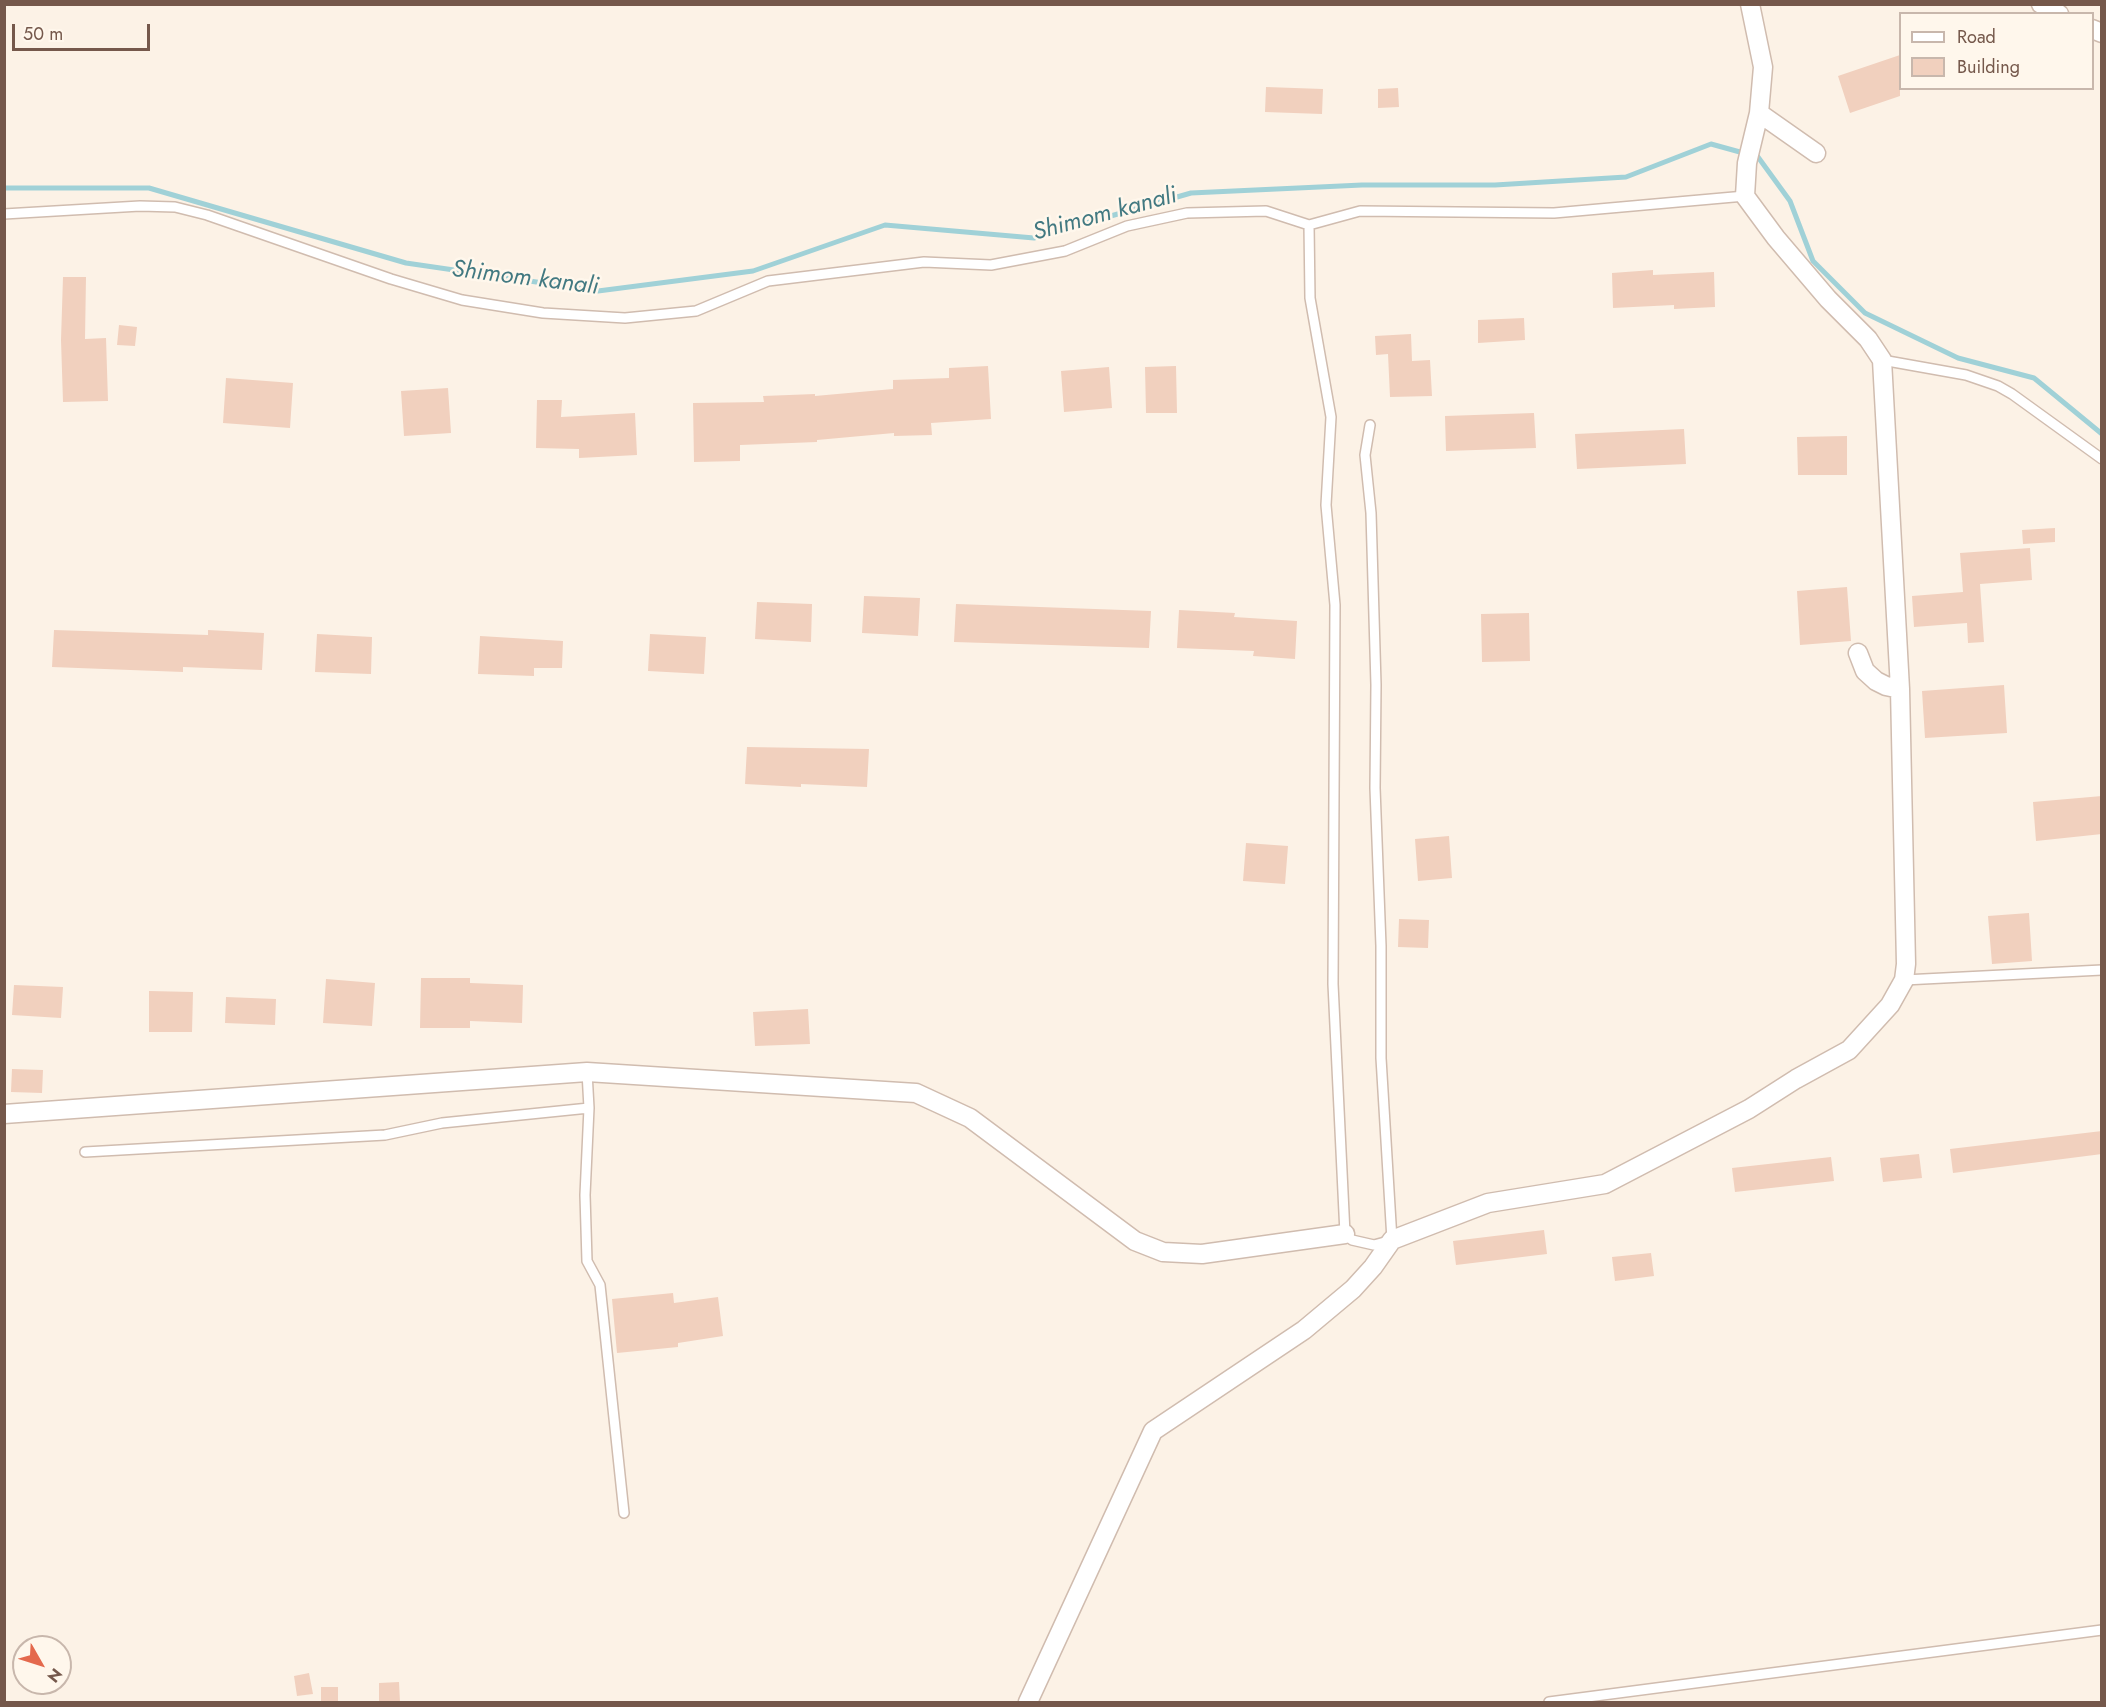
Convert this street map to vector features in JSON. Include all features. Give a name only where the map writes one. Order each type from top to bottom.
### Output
[{"type":"street","points":[[1029,1702],[1153,1431],[1304,1330],[1353,1289],[1392,1240],[1488,1203],[1605,1184],[1749,1109],[1796,1079],[1849,1050],[1890,1005],[1904,980],[1906,964],[1900,689],[1882,360],[1868,339],[1828,299],[1776,238],[1745,196],[1747,163],[1756,120],[1763,67],[1750,4]]},
{"type":"street","points":[[2041,4],[2055,12]]},
{"type":"street","points":[[1756,120],[1816,153]]},
{"type":"street","points":[[1858,653],[1865,672],[1886,686],[1900,689]]},
{"type":"street","points":[[4,1113],[587,1072],[916,1092],[970,1118],[1135,1241],[1163,1252],[1202,1254],[1345,1234]]},
{"type":"lane","points":[[4,214],[140,206],[176,207],[207,215],[391,279],[462,300],[543,313],[625,318],[696,310],[768,281],[924,262],[991,265],[1065,251],[1127,226],[1187,213],[1266,211],[1309,225],[1360,211],[1554,213],[1745,196]]},
{"type":"lane","points":[[1309,225],[1310,298],[1331,417],[1326,505],[1335,605],[1333,984],[1345,1234],[1352,1240],[1374,1245],[1392,1240],[1381,1058],[1381,946],[1375,788],[1376,686],[1371,513],[1365,455],[1370,425]]},
{"type":"lane","points":[[1882,360],[1966,375],[1998,386],[2012,393],[2102,459]]},
{"type":"lane","points":[[1904,980],[2102,970]]},
{"type":"lane","points":[[587,1072],[589,1108],[585,1195],[587,1261],[600,1285],[624,1513]]},
{"type":"lane","points":[[85,1152],[386,1135],[442,1123],[589,1108]]},
{"type":"lane","points":[[1550,1702],[2102,1630]]},
{"type":"building","points":[[1899,55],[1900,96],[1850,113],[1838,76]]},
{"type":"building","points":[[1266,87],[1323,89],[1322,114],[1265,112]]},
{"type":"building","points":[[1398,88],[1399,107],[1378,108],[1378,89]]},
{"type":"building","points":[[1653,270],[1653,275],[1714,272],[1715,307],[1674,309],[1674,305],[1613,308],[1612,273]]},
{"type":"building","points":[[63,277],[86,277],[85,339],[106,338],[108,401],[63,402],[61,340]]},
{"type":"building","points":[[1524,318],[1525,340],[1478,343],[1478,320]]},
{"type":"building","points":[[119,325],[137,327],[135,346],[117,345]]},
{"type":"building","points":[[1411,334],[1412,361],[1430,360],[1432,396],[1390,397],[1388,354],[1376,355],[1375,336]]},
{"type":"building","points":[[988,366],[991,419],[931,423],[932,435],[894,436],[894,433],[817,440],[817,442],[740,445],[740,461],[694,462],[693,403],[764,402],[763,396],[815,394],[815,396],[893,389],[893,380],[949,378],[949,368]]},
{"type":"building","points":[[1176,366],[1177,413],[1146,413],[1145,367]]},
{"type":"building","points":[[1109,367],[1112,408],[1064,412],[1061,371]]},
{"type":"building","points":[[226,378],[293,383],[290,428],[223,423]]},
{"type":"building","points":[[448,388],[451,433],[404,436],[401,391]]},
{"type":"building","points":[[537,400],[562,400],[561,417],[635,413],[637,455],[579,458],[579,449],[536,448]]},
{"type":"building","points":[[1534,413],[1536,448],[1446,451],[1445,416]]},
{"type":"building","points":[[1684,429],[1686,464],[1577,469],[1575,434]]},
{"type":"building","points":[[1847,436],[1847,475],[1798,475],[1797,437]]},
{"type":"building","points":[[2055,528],[2055,542],[2023,544],[2022,530]]},
{"type":"building","points":[[2030,548],[2032,580],[1980,584],[1984,642],[1968,643],[1967,623],[1914,627],[1912,596],[1963,592],[1960,553]]},
{"type":"building","points":[[1847,587],[1851,641],[1800,645],[1797,591]]},
{"type":"building","points":[[864,596],[920,598],[918,636],[862,633]]},
{"type":"building","points":[[757,602],[812,604],[811,642],[755,639]]},
{"type":"building","points":[[956,604],[1151,611],[1149,648],[954,642]]},
{"type":"building","points":[[1179,610],[1235,613],[1234,617],[1297,621],[1295,659],[1253,656],[1254,651],[1177,648]]},
{"type":"building","points":[[1529,613],[1530,661],[1482,662],[1481,614]]},
{"type":"building","points":[[54,630],[208,635],[208,630],[264,633],[262,670],[183,667],[183,672],[52,667]]},
{"type":"building","points":[[317,634],[372,637],[371,674],[315,672]]},
{"type":"building","points":[[650,634],[706,637],[704,674],[648,671]]},
{"type":"building","points":[[480,636],[563,641],[562,668],[534,668],[534,676],[478,674]]},
{"type":"building","points":[[2004,685],[2007,733],[1925,738],[1922,691]]},
{"type":"building","points":[[747,747],[869,749],[867,787],[745,784]]},
{"type":"building","points":[[2102,796],[2102,834],[2036,841],[2033,802]]},
{"type":"building","points":[[1449,836],[1452,878],[1418,881],[1415,839]]},
{"type":"building","points":[[1246,843],[1288,846],[1285,884],[1243,881]]},
{"type":"building","points":[[2029,913],[2032,961],[1992,964],[1988,916]]},
{"type":"building","points":[[1399,919],[1429,920],[1428,948],[1398,947]]},
{"type":"building","points":[[421,978],[470,978],[470,983],[523,985],[522,1023],[470,1021],[470,1028],[420,1028]]},
{"type":"building","points":[[326,979],[375,983],[372,1026],[323,1023]]},
{"type":"building","points":[[14,985],[63,987],[61,1018],[12,1015]]},
{"type":"building","points":[[149,991],[193,992],[192,1032],[149,1032]]},
{"type":"building","points":[[226,997],[276,999],[275,1025],[225,1023]]},
{"type":"building","points":[[808,1009],[810,1044],[755,1046],[753,1012]]},
{"type":"building","points":[[12,1069],[43,1070],[42,1093],[11,1092]]},
{"type":"building","points":[[2102,1131],[2102,1154],[1953,1173],[1950,1149]]},
{"type":"building","points":[[1919,1154],[1922,1178],[1883,1182],[1880,1158]]},
{"type":"building","points":[[1831,1157],[1834,1181],[1735,1192],[1732,1168]]},
{"type":"building","points":[[1544,1230],[1547,1254],[1456,1265],[1453,1241]]},
{"type":"building","points":[[1651,1253],[1654,1276],[1615,1281],[1612,1257]]},
{"type":"building","points":[[673,1293],[674,1303],[718,1297],[723,1336],[678,1343],[678,1347],[617,1353],[612,1299]]},
{"type":"building","points":[[309,1673],[313,1694],[297,1696],[294,1676]]},
{"type":"building","points":[[399,1682],[400,1702],[379,1702],[379,1683]]},
{"type":"building","points":[[321,1687],[338,1687],[338,1702],[321,1702]]},
{"type":"waterway","name":"Shimom kanali","points":[[4,188],[149,188],[406,263],[598,291],[753,271],[885,225],[1034,238],[1191,193],[1362,185],[1495,185],[1626,177],[1711,144],[1758,157],[1790,201],[1813,261],[1865,313],[1958,358],[2034,378],[2102,434]]}]
